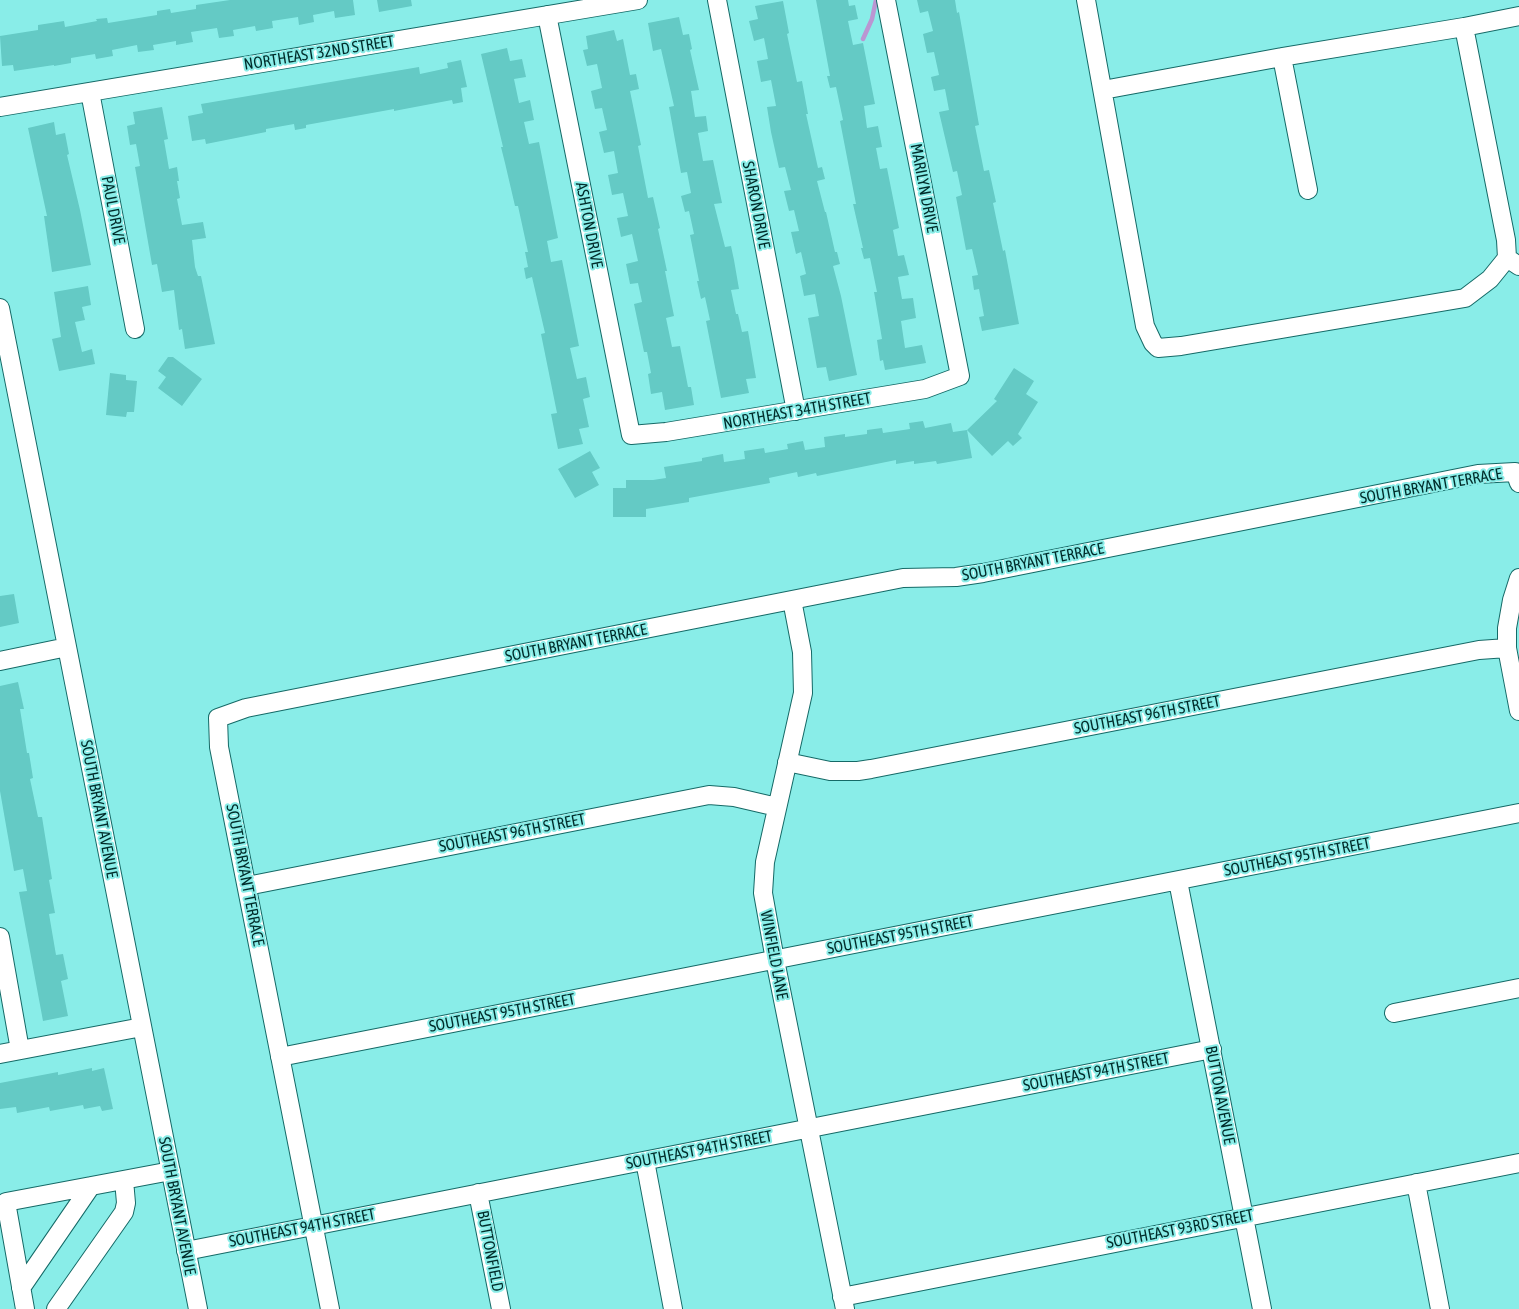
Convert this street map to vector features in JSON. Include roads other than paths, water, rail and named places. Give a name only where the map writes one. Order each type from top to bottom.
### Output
[{"type":"street","name":"NORTHEAST 32ND STREET","points":[[0,107],[638,0]]},
{"type":"street","name":"SHARON DRIVE","points":[[717,0],[796,411]]},
{"type":"street","name":"MARILYN DRIVE","points":[[886,0],[960,376]]},
{"type":"street","points":[[1086,0],[1145,326],[1153,343],[1158,348],[1181,346],[1465,298],[1513,262],[1506,240],[1464,27]]},
{"type":"street","name":"ASHTON DRIVE","points":[[547,15],[631,435]]},
{"type":"street","points":[[1103,90],[1519,16]]},
{"type":"street","points":[[1282,57],[1308,190]]},
{"type":"street","name":"PAUL DRIVE","points":[[90,92],[135,329]]},
{"type":"street","name":"SOUTH BRYANT AVENUE","points":[[0,308],[198,1309]]},
{"type":"street","name":"NORTHEAST 34TH STREET","points":[[631,435],[666,432],[925,389],[960,376]]},
{"type":"street","name":"SOUTH BRYANT TERRACE","points":[[330,1309],[219,747],[218,718],[246,708],[903,578],[956,577],[983,573],[1478,474],[1515,472],[1519,483]]},
{"type":"street","points":[[1519,578],[1506,628],[1507,648],[1519,710]]},
{"type":"street","name":"WINFIELD LANE","points":[[792,600],[802,652],[803,682],[800,710],[786,762],[765,862],[763,893],[774,960],[843,1303]]},
{"type":"street","points":[[0,661],[67,647]]},
{"type":"street","name":"SOUTHEAST 96TH STREET","points":[[786,762],[830,771],[871,769],[1470,651],[1507,648]]},
{"type":"street","name":"SOUTHEAST 96TH STREET","points":[[247,886],[709,795],[734,796],[777,807]]},
{"type":"street","name":"SOUTHEAST 95TH STREET","points":[[280,1056],[1519,814]]},
{"type":"street","name":"BUTTON AVENUE","points":[[1178,881],[1262,1309]]},
{"type":"street","points":[[0,937],[20,1050]]},
{"type":"street","points":[[1394,1013],[1519,988]]},
{"type":"street","points":[[0,1054],[142,1027]]},
{"type":"street","name":"SOUTHEAST 94TH STREET","points":[[186,1250],[1212,1049]]},
{"type":"street","points":[[645,1161],[673,1309]]},
{"type":"street","name":"SOUTHEAST 93RD STREET","points":[[843,1303],[1244,1216],[1519,1163]]},
{"type":"street","points":[[25,1309],[6,1202],[171,1171]]},
{"type":"street","points":[[56,1309],[124,1212],[126,1203],[124,1180]]},
{"type":"street","points":[[1416,1183],[1440,1309]]},
{"type":"street","points":[[21,1288],[91,1186]]},
{"type":"street","name":"BUTTONFIELD","points":[[478,1193],[501,1309]]},
{"type":"waterway","points":[[863,39],[872,19],[876,0]]}]
